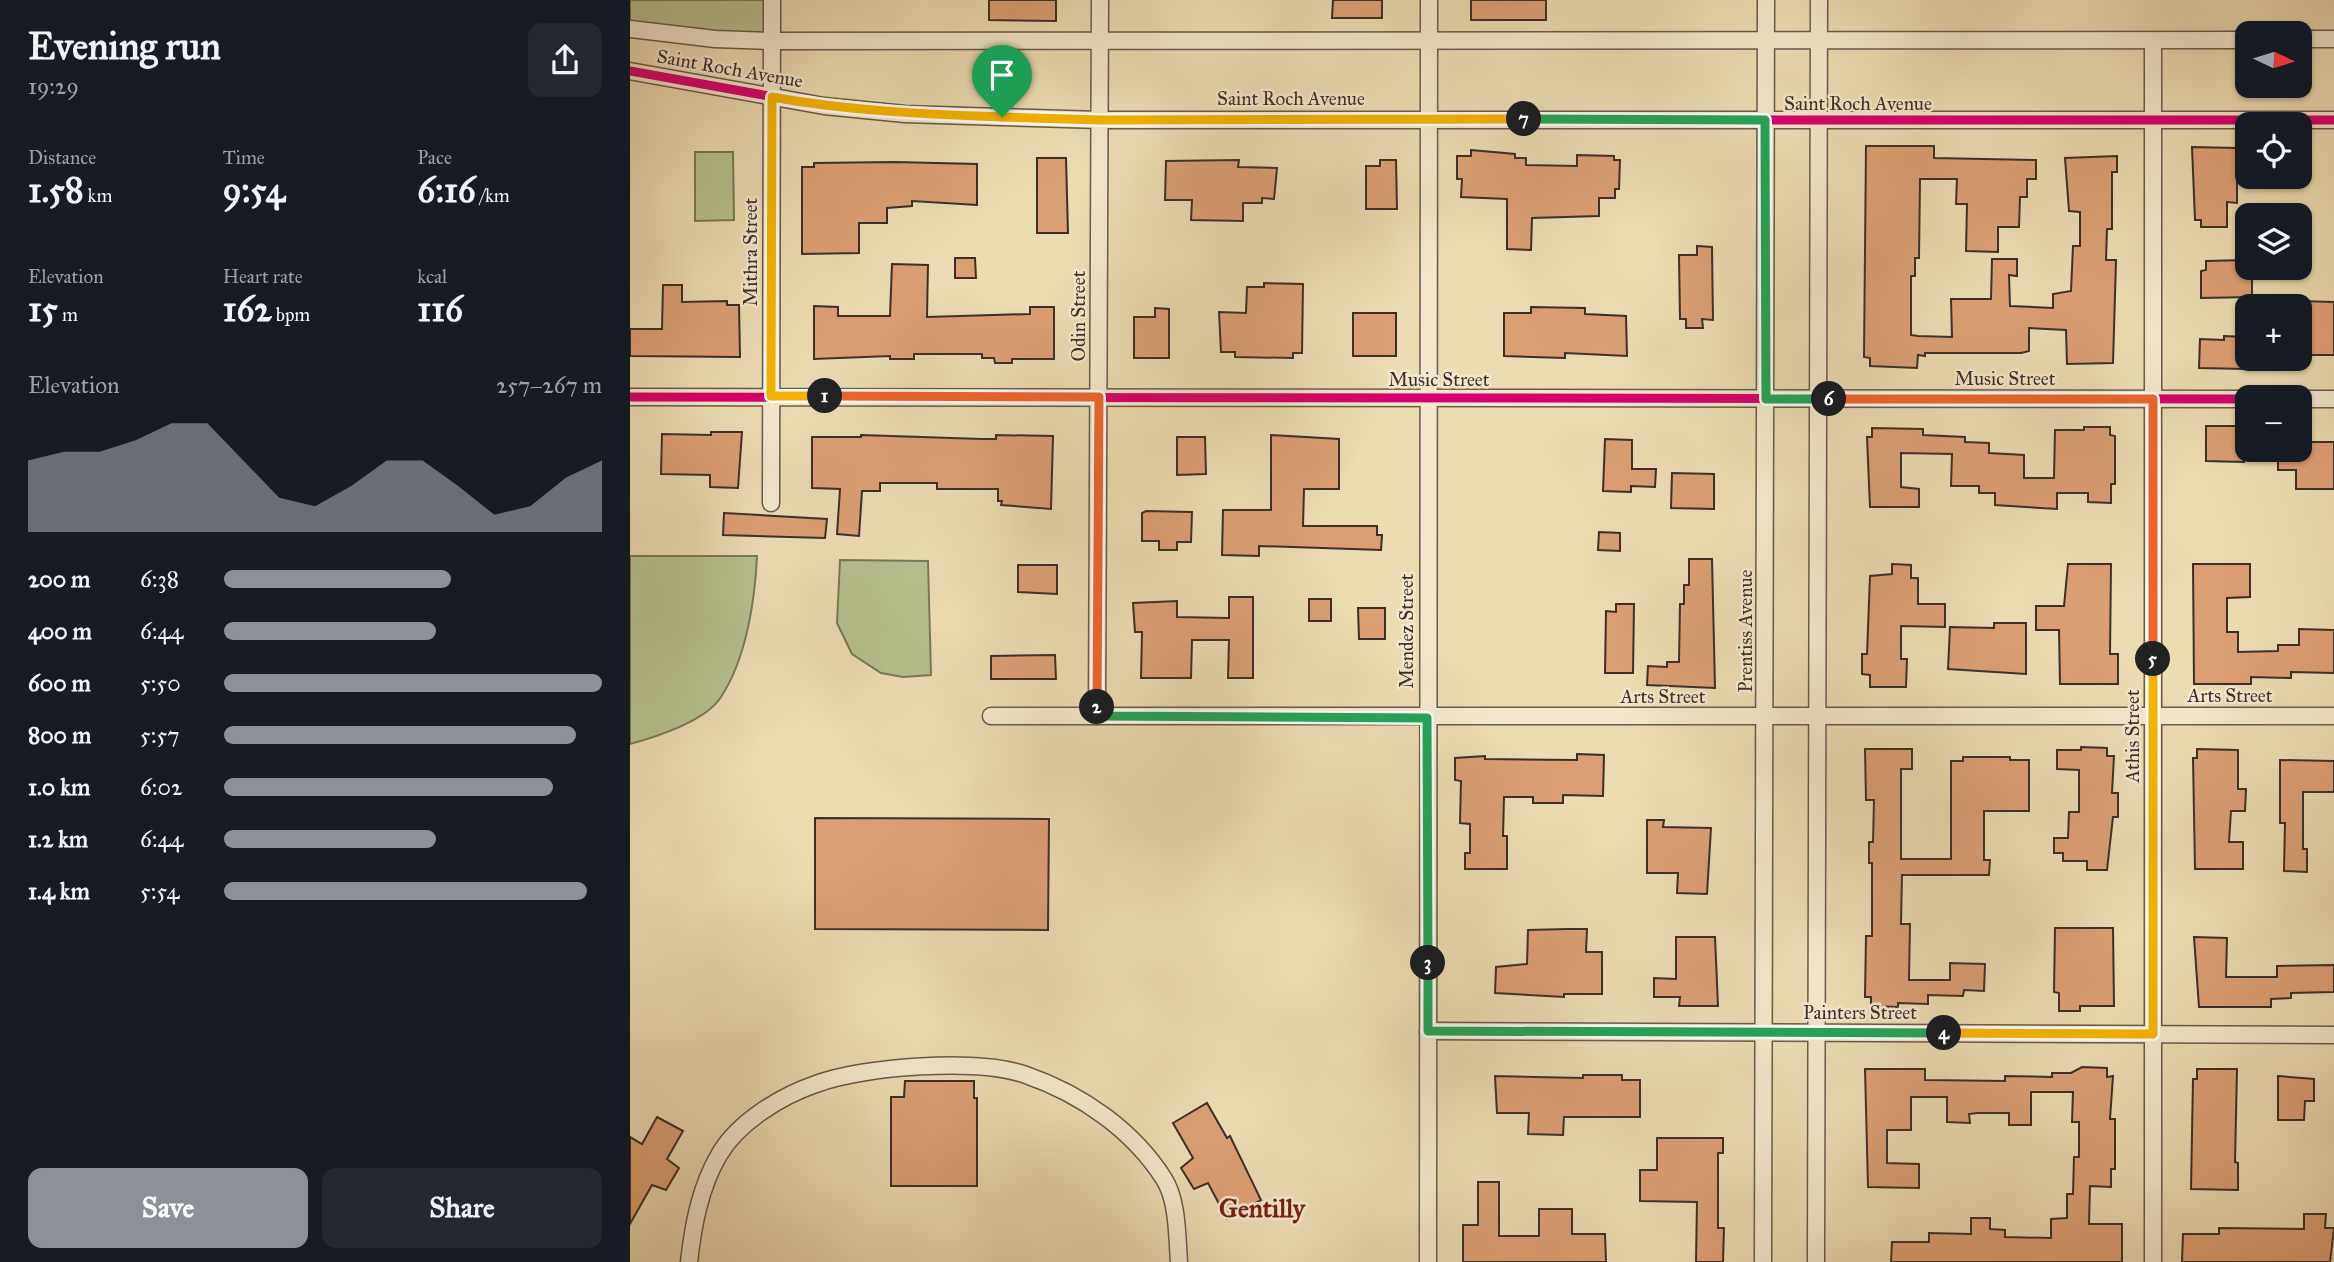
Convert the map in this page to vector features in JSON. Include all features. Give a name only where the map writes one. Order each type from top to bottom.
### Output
[{"type":"street","name":"Mithra Street","points":[[771,503],[772,0]]},
{"type":"street","name":"Odin Street","points":[[1097,716],[1100,0]]},
{"type":"street","name":"Mendez Street","points":[[1428,1262],[1429,0]]},
{"type":"street","name":"Prentiss Avenue","points":[[1763,1262],[1766,0]]},
{"type":"street","points":[[1816,1262],[1819,0]]},
{"type":"street","name":"Saint Roch Avenue","points":[[630,29],[715,39],[772,41],[2235,40]]},
{"type":"street","points":[[2312,39],[2334,39]]},
{"type":"street","name":"Athis Street","points":[[2153,41],[2153,1262]]},
{"type":"street","name":"Saint Roch Avenue","points":[[630,71],[824,106],[905,114],[1100,120],[2334,120]]},
{"type":"street","name":"Music Street","points":[[630,397],[2235,399]]},
{"type":"street","points":[[2312,399],[2334,399]]},
{"type":"street","name":"Arts Street","points":[[991,716],[2334,716]]},
{"type":"street","name":"Painters Street","points":[[1428,1031],[2334,1035]]},
{"type":"street","points":[[689,1262],[704,1186],[719,1154],[743,1127],[777,1102],[816,1083],[858,1074],[968,1065],[1025,1074],[1106,1117],[1136,1141],[1166,1181],[1175,1218],[1179,1262]]},
{"type":"green space","points":[[630,0],[772,0],[772,41],[630,29]]},
{"type":"green space","points":[[695,152],[733,152],[734,220],[695,221]]},
{"type":"green space","points":[[630,556],[757,556],[748,629],[737,665],[721,697],[714,706],[692,721],[630,744]]},
{"type":"green space","points":[[840,560],[928,561],[931,675],[903,677],[881,673],[852,654],[837,623]]},
{"type":"building","points":[[989,0],[1056,0],[1056,21],[989,20]]},
{"type":"building","points":[[1333,0],[1382,0],[1382,18],[1332,18]]},
{"type":"building","points":[[1471,0],[1546,0],[1546,20],[1471,20]]},
{"type":"building","points":[[1866,146],[1934,146],[1934,158],[2036,160],[2036,179],[2027,179],[2027,197],[2020,197],[2019,227],[1998,227],[1998,252],[1966,251],[1967,204],[1956,204],[1957,179],[1920,179],[1919,258],[1915,258],[1915,276],[1911,276],[1911,335],[1918,336],[1952,337],[1951,299],[1991,299],[1992,259],[2017,259],[2017,276],[2009,275],[2010,306],[2053,308],[2053,294],[2071,291],[2073,246],[2080,246],[2080,212],[2069,211],[2065,158],[2117,156],[2117,172],[2112,172],[2112,229],[2107,229],[2106,260],[2116,260],[2113,363],[2067,364],[2066,330],[2029,328],[2029,351],[2021,353],[1925,353],[1925,356],[1918,355],[1917,368],[1870,366],[1870,358],[1864,357]]},
{"type":"building","points":[[2192,147],[2235,148],[2237,203],[2227,202],[2227,227],[2201,227],[2201,220],[2195,220]]},
{"type":"building","points":[[1471,150],[1515,154],[1515,158],[1526,158],[1526,165],[1577,166],[1577,155],[1614,156],[1614,160],[1620,160],[1619,189],[1615,189],[1615,198],[1599,198],[1599,216],[1532,218],[1531,250],[1507,249],[1507,199],[1461,197],[1462,179],[1457,179],[1457,156],[1471,156]]},
{"type":"building","points":[[1037,158],[1066,158],[1068,233],[1037,233]]},
{"type":"building","points":[[1239,160],[1238,167],[1277,168],[1274,199],[1262,198],[1262,203],[1243,203],[1243,221],[1191,220],[1192,200],[1165,200],[1166,161]]},
{"type":"building","points":[[1380,160],[1396,160],[1397,209],[1366,209],[1366,166],[1380,166]]},
{"type":"building","points":[[814,163],[977,164],[977,205],[912,201],[912,206],[887,208],[887,223],[859,223],[859,253],[802,254],[802,167],[814,167]]},
{"type":"building","points":[[1697,246],[1712,247],[1713,320],[1702,319],[1703,328],[1686,328],[1686,319],[1680,319],[1679,255],[1697,255]]},
{"type":"building","points":[[955,258],[975,258],[976,278],[955,278]]},
{"type":"building","points":[[2235,260],[2235,280],[2252,280],[2252,294],[2201,298],[2201,271],[2206,270],[2206,261]]},
{"type":"building","points":[[892,264],[928,265],[927,317],[1030,314],[1030,307],[1054,307],[1054,359],[1012,359],[1012,363],[995,363],[994,358],[982,358],[982,354],[914,354],[914,359],[890,359],[890,356],[814,359],[814,306],[838,307],[838,316],[890,316]]},
{"type":"building","points":[[1264,283],[1303,284],[1302,353],[1293,353],[1293,358],[1235,357],[1235,352],[1221,352],[1219,312],[1246,313],[1247,287],[1264,287]]},
{"type":"building","points":[[663,285],[682,285],[682,302],[727,301],[727,305],[739,305],[740,357],[630,356],[630,329],[662,329]]},
{"type":"building","points":[[2312,301],[2334,302],[2334,355],[2312,355]]},
{"type":"building","points":[[1531,307],[1585,308],[1585,314],[1626,316],[1627,356],[1565,353],[1565,358],[1504,356],[1504,313],[1531,313]]},
{"type":"building","points":[[1155,308],[1169,309],[1169,358],[1134,358],[1134,317],[1155,317]]},
{"type":"building","points":[[1353,313],[1396,313],[1396,356],[1353,356]]},
{"type":"building","points":[[2224,336],[2235,336],[2235,369],[2199,368],[2200,339],[2224,340]]},
{"type":"building","points":[[2206,426],[2235,426],[2235,462],[2206,461]]},
{"type":"building","points":[[2084,427],[2110,427],[2110,435],[2115,436],[2115,484],[2111,484],[2111,503],[2088,502],[2088,493],[2057,493],[2057,509],[1995,505],[1995,493],[1979,493],[1979,486],[1951,486],[1952,454],[1901,453],[1901,487],[1919,489],[1919,507],[1870,507],[1867,437],[1872,437],[1872,428],[1923,429],[1923,435],[1965,437],[1965,442],[1989,443],[1989,453],[2024,455],[2024,478],[2054,478],[2055,430],[2084,430]]},
{"type":"building","points":[[711,432],[742,432],[738,488],[710,487],[710,475],[661,474],[662,434],[711,435]]},
{"type":"building","points":[[861,435],[982,439],[996,439],[996,435],[1053,436],[1051,509],[1001,505],[1002,501],[998,501],[998,489],[937,489],[937,483],[880,483],[880,491],[862,491],[859,536],[837,534],[840,489],[812,488],[812,437]]},
{"type":"building","points":[[1271,435],[1339,439],[1339,489],[1304,489],[1303,526],[1377,526],[1377,535],[1382,535],[1381,550],[1259,546],[1259,556],[1222,555],[1223,510],[1271,510]]},
{"type":"building","points":[[1177,437],[1205,437],[1206,474],[1177,475]]},
{"type":"building","points":[[1605,439],[1632,440],[1632,469],[1656,469],[1655,487],[1631,486],[1631,492],[1603,491]]},
{"type":"building","points":[[2312,442],[2334,442],[2334,489],[2296,489],[2296,470],[2278,470],[2278,462],[2312,462]]},
{"type":"building","points":[[1672,473],[1714,474],[1714,509],[1671,508]]},
{"type":"building","points":[[1192,512],[1191,542],[1177,542],[1177,550],[1159,550],[1159,541],[1142,541],[1142,513]]},
{"type":"building","points":[[724,513],[827,519],[825,538],[723,535]]},
{"type":"building","points":[[1599,532],[1620,533],[1620,551],[1598,550]]},
{"type":"building","points":[[1689,559],[1712,559],[1715,688],[1647,685],[1648,666],[1667,667],[1667,662],[1679,662],[1680,604],[1684,604],[1684,585],[1689,585]]},
{"type":"building","points":[[1892,564],[1911,565],[1911,578],[1918,578],[1918,604],[1945,604],[1945,627],[1901,626],[1901,659],[1907,659],[1906,687],[1870,687],[1870,675],[1862,674],[1862,654],[1867,654],[1870,576],[1892,574]]},
{"type":"building","points":[[2068,564],[2111,564],[2110,654],[2118,654],[2118,684],[2060,684],[2059,630],[2036,630],[2036,606],[2064,606]]},
{"type":"building","points":[[2193,564],[2250,564],[2250,597],[2227,598],[2227,632],[2238,632],[2238,652],[2278,651],[2278,645],[2299,645],[2299,629],[2334,630],[2334,673],[2291,672],[2291,678],[2251,677],[2251,684],[2194,684]]},
{"type":"building","points":[[1018,565],[1057,565],[1057,594],[1018,592]]},
{"type":"building","points":[[1229,597],[1253,597],[1253,678],[1228,678],[1229,640],[1192,640],[1191,678],[1141,678],[1142,632],[1135,632],[1133,603],[1177,601],[1177,617],[1229,618]]},
{"type":"building","points":[[1309,599],[1331,599],[1331,621],[1309,621]]},
{"type":"building","points":[[1616,604],[1634,604],[1633,673],[1605,673],[1606,611],[1616,612]]},
{"type":"building","points":[[1358,608],[1385,608],[1385,639],[1359,639]]},
{"type":"building","points":[[1994,623],[2026,623],[2026,674],[1948,669],[1950,627],[1994,628]]},
{"type":"building","points":[[1055,655],[1056,679],[991,679],[991,656]]},
{"type":"building","points":[[2081,747],[2107,748],[2107,756],[2114,756],[2112,793],[2118,793],[2118,817],[2113,817],[2107,870],[2087,870],[2087,861],[2063,861],[2063,853],[2054,853],[2054,838],[2068,838],[2069,812],[2079,812],[2079,770],[2057,769],[2057,750],[2081,750]]},
{"type":"building","points":[[1865,749],[1912,749],[1912,769],[1901,769],[1901,859],[1951,859],[1951,761],[1963,761],[1963,757],[2010,757],[2010,760],[2029,760],[2029,811],[1984,811],[1984,860],[1990,860],[1989,875],[1902,875],[1901,924],[1910,924],[1909,980],[1950,980],[1950,963],[1985,964],[1984,991],[1964,990],[1963,996],[1928,995],[1928,1004],[1898,1003],[1898,1007],[1871,1006],[1871,997],[1865,997],[1866,936],[1872,936],[1872,863],[1869,863],[1869,842],[1873,842],[1874,800],[1866,800]]},
{"type":"building","points":[[2197,749],[2238,750],[2238,789],[2246,789],[2245,811],[2231,811],[2229,842],[2243,842],[2243,869],[2195,869],[2193,758],[2197,758]]},
{"type":"building","points":[[1577,754],[1604,755],[1603,796],[1563,795],[1563,803],[1533,803],[1533,797],[1504,797],[1503,836],[1507,836],[1507,869],[1465,869],[1465,853],[1470,853],[1470,824],[1460,823],[1461,781],[1455,780],[1455,758],[1485,756],[1485,759],[1577,760]]},
{"type":"building","points":[[2280,760],[2334,761],[2334,792],[2303,792],[2303,849],[2307,849],[2307,872],[2284,871],[2285,823],[2280,823]]},
{"type":"building","points":[[815,818],[1049,819],[1048,930],[815,929]]},
{"type":"building","points":[[1647,820],[1664,820],[1663,827],[1711,828],[1707,894],[1677,893],[1678,873],[1647,873]]},
{"type":"building","points":[[2055,928],[2113,928],[2114,1006],[2080,1006],[2080,1011],[2059,1011],[2059,993],[2054,992]]},
{"type":"building","points":[[1587,929],[1586,952],[1602,952],[1602,994],[1564,994],[1564,997],[1495,993],[1496,967],[1527,964],[1528,930]]},
{"type":"building","points":[[1676,937],[1715,937],[1718,1006],[1679,1006],[1680,997],[1654,997],[1654,978],[1676,979]]},
{"type":"building","points":[[2194,937],[2227,938],[2226,977],[2277,977],[2277,966],[2334,965],[2334,992],[2291,993],[2291,998],[2271,999],[2271,1007],[2199,1007]]},
{"type":"building","points":[[2082,1067],[2107,1068],[2107,1077],[2113,1076],[2110,1119],[2115,1119],[2115,1169],[2111,1169],[2111,1187],[2090,1186],[2089,1224],[2122,1224],[2122,1262],[1891,1262],[1892,1242],[1929,1242],[1929,1233],[1971,1234],[1971,1218],[1990,1218],[1990,1229],[2005,1230],[2005,1237],[2051,1238],[2051,1219],[2067,1218],[2067,1194],[2073,1194],[2074,1157],[2079,1157],[2079,1122],[2072,1122],[2073,1092],[2031,1092],[2031,1125],[2009,1125],[2009,1113],[1969,1114],[1970,1123],[1947,1122],[1947,1097],[1911,1097],[1911,1130],[1887,1130],[1887,1163],[1919,1164],[1919,1188],[1868,1187],[1865,1069],[1925,1069],[1925,1080],[2005,1081],[2005,1076],[2052,1077],[2052,1073],[2071,1073]]},
{"type":"building","points":[[2197,1069],[2237,1069],[2235,1162],[2238,1163],[2238,1190],[2191,1189],[2193,1079],[2197,1079]]},
{"type":"building","points":[[1583,1075],[1622,1075],[1622,1080],[1640,1080],[1640,1117],[1564,1117],[1563,1135],[1528,1134],[1529,1113],[1497,1113],[1495,1076],[1583,1078]]},
{"type":"building","points":[[2278,1076],[2314,1079],[2314,1101],[2305,1101],[2304,1120],[2278,1120]]},
{"type":"building","points":[[905,1081],[974,1081],[974,1098],[977,1098],[977,1186],[891,1186],[891,1097],[904,1097]]},
{"type":"building","points":[[1207,1103],[1227,1138],[1230,1136],[1261,1200],[1227,1219],[1208,1183],[1194,1189],[1181,1168],[1193,1158],[1173,1123]]},
{"type":"building","points":[[657,1117],[683,1131],[667,1159],[679,1168],[666,1190],[652,1185],[630,1224],[630,1137],[642,1144]]},
{"type":"building","points":[[1657,1138],[1723,1138],[1723,1153],[1718,1153],[1718,1228],[1724,1228],[1723,1262],[1696,1262],[1697,1202],[1640,1201],[1640,1170],[1657,1170]]},
{"type":"building","points":[[1478,1182],[1499,1182],[1499,1236],[1539,1236],[1539,1209],[1572,1209],[1572,1234],[1605,1234],[1606,1262],[1463,1262],[1463,1225],[1478,1225]]},
{"type":"building","points":[[2304,1214],[2326,1214],[2325,1228],[2334,1228],[2330,1262],[2182,1262],[2183,1234],[2219,1234],[2219,1228],[2304,1229]]},
{"type":"cycle path","points":[[630,71],[824,106],[905,114],[1100,120],[2334,120]]},
{"type":"cycle path","points":[[630,397],[2235,399]]},
{"type":"district","name":"Gentilly","points":[[1262,1208]]},
{"type":"route","points":[[772,97],[824,106],[905,114],[1002,117],[1100,120],[1765,120],[1766,399],[2153,399],[2153,1034],[1428,1031],[1427,718],[1097,716],[1099,397],[771,396],[772,97]]}]
